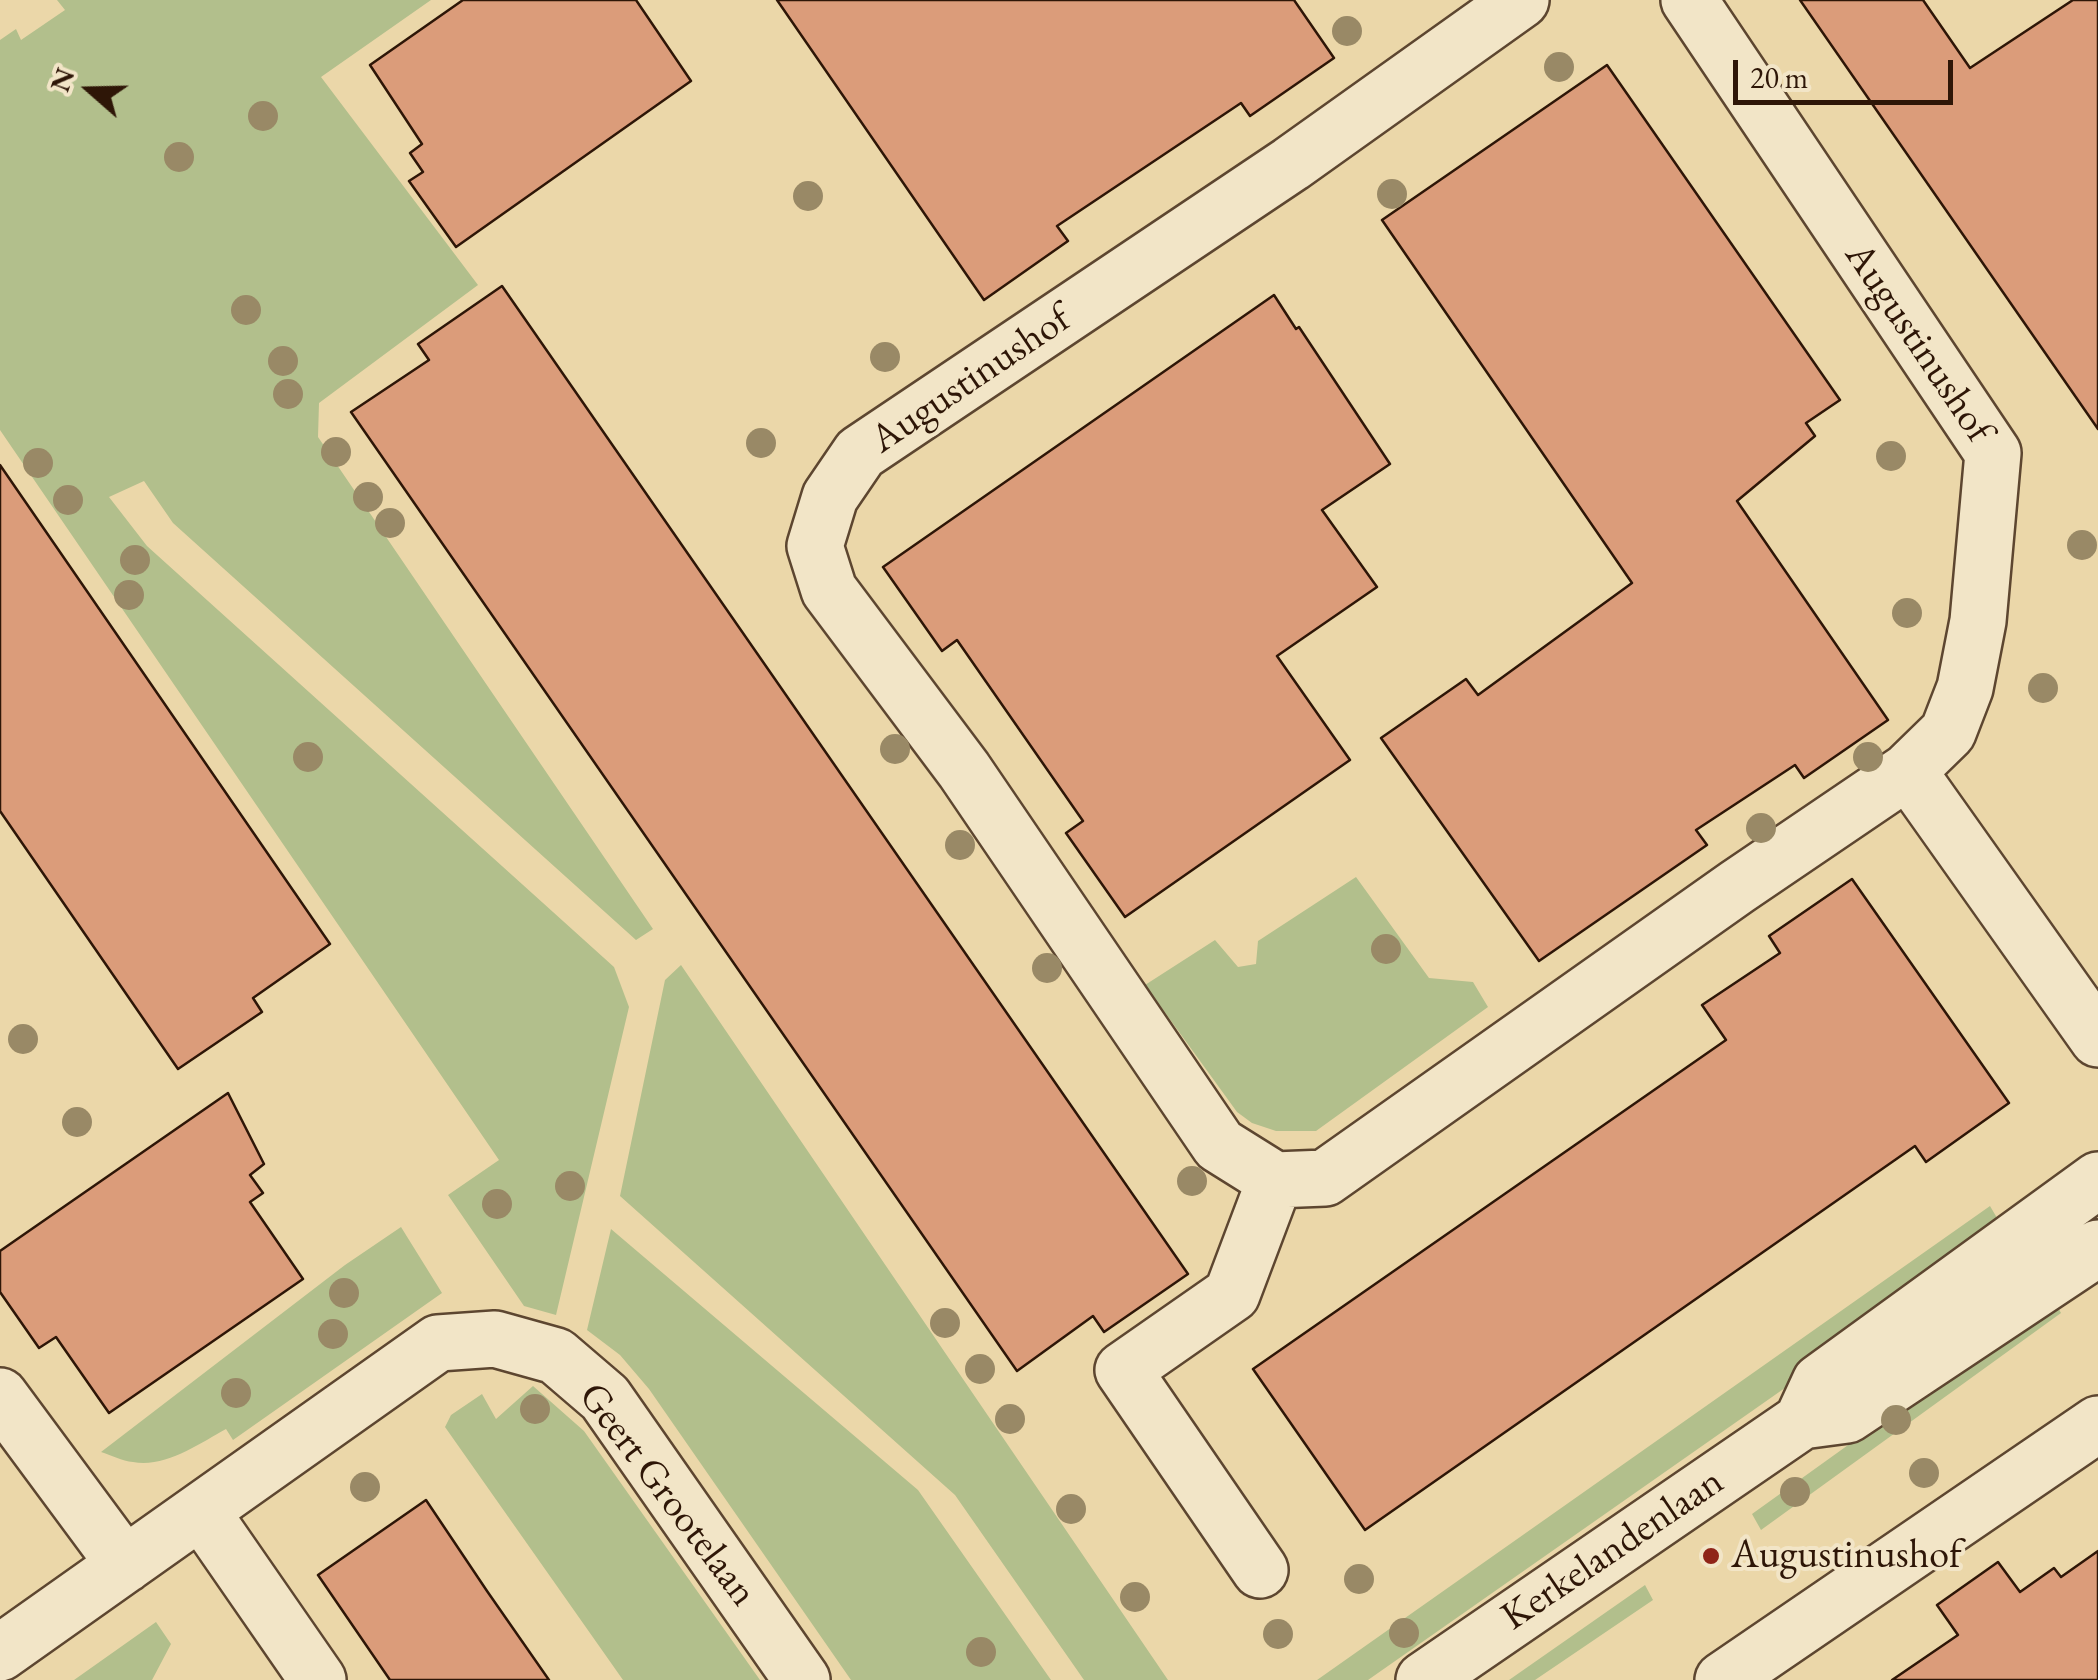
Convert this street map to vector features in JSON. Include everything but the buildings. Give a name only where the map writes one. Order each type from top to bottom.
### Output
[{"type":"street","name":"Augustinushof","points":[[1521,0],[1292,164],[860,453],[830,497],[815,546],[829,590],[964,770],[1220,1144],[1274,1180],[1325,1178],[1908,771],[1948,732],[1965,688],[1978,620],[1993,453],[1689,0]]},
{"type":"street","points":[[1908,771],[2098,1039]]},
{"type":"street","points":[[1260,1570],[1123,1370],[1232,1294],[1274,1180]]},
{"type":"street","name":"Kerkelandenlaan","points":[[1802,1421],[1820,1382],[2098,1180]]},
{"type":"street","name":"Kerkelandenlaan","points":[[1424,1680],[1802,1421],[1847,1415],[2098,1248]]},
{"type":"street","name":"Geert Grootelaan","points":[[0,1653],[438,1343],[495,1339],[556,1356],[605,1398],[802,1680]]},
{"type":"street","points":[[0,1396],[125,1566]]},
{"type":"street","points":[[1722,1680],[2098,1424]]},
{"type":"street","points":[[201,1510],[318,1680]]},
{"type":"green space","points":[[57,0],[431,0],[321,77],[478,285],[319,403],[318,437],[653,929],[636,940],[173,523],[144,481],[109,497],[147,546],[614,967],[629,1007],[556,1315],[524,1306],[448,1195],[499,1160],[0,430],[0,40],[16,29],[21,40],[65,10]]},
{"type":"green space","points":[[1356,877],[1429,978],[1473,982],[1488,1007],[1316,1131],[1276,1131],[1252,1123],[1237,1112],[1145,985],[1215,940],[1238,967],[1256,964],[1258,941]]},
{"type":"green space","points":[[681,965],[1168,1680],[1084,1680],[955,1495],[620,1196],[665,980]]},
{"type":"green space","points":[[1990,1206],[2000,1223],[1822,1362],[1368,1680],[1317,1680]]},
{"type":"green space","points":[[401,1227],[442,1293],[233,1440],[226,1429],[181,1453],[145,1463],[101,1452],[345,1265]]},
{"type":"green space","points":[[611,1229],[918,1490],[1051,1680],[851,1680],[649,1389],[620,1355],[587,1330]]},
{"type":"green space","points":[[2053,1298],[2061,1313],[1761,1530],[1752,1514]]},
{"type":"green space","points":[[533,1386],[584,1431],[760,1680],[623,1680],[445,1427],[451,1415],[482,1394],[496,1419]]},
{"type":"green space","points":[[1645,1585],[1653,1600],[1535,1680],[1509,1680]]},
{"type":"green space","points":[[156,1622],[171,1644],[152,1680],[74,1680]]},
{"type":"place","name":"Augustinushof","points":[[1711,1556]]}]
